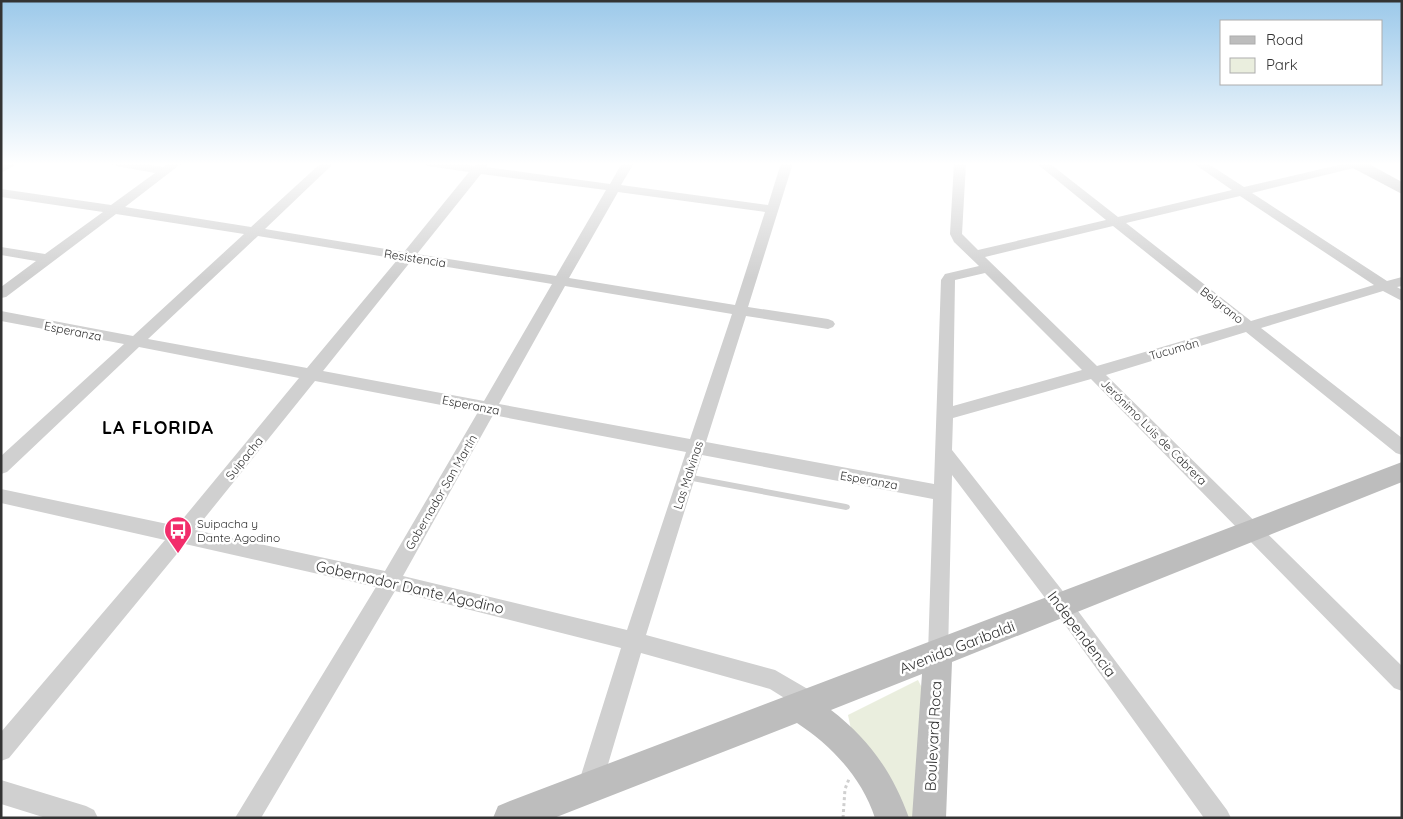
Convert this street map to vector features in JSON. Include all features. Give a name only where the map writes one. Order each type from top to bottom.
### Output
[{"type":"main road","name":"Avenida Garibaldi","points":[[526,815],[589,788],[938,654],[1402,472]]},
{"type":"main road","name":"Boulevard Roca","points":[[928,818],[938,654]]},
{"type":"main road","points":[[811,703],[829,727],[869,769],[886,799],[892,818]]},
{"type":"street","name":"Resistencia","points":[[60,201],[828,324]]},
{"type":"street","points":[[1,294],[125,201]]},
{"type":"street","points":[[1,466],[286,201]]},
{"type":"street","name":"Suipacha","points":[[1,750],[180,536],[452,201]]},
{"type":"street","name":"Gobernador San Martín","points":[[247,818],[390,581],[607,201]]},
{"type":"street","points":[[716,201],[772,209]]},
{"type":"street","name":"Las Malvinas","points":[[589,788],[632,641],[697,448],[774,201]]},
{"type":"street","name":"Jerónimo Luis de Cabrera","points":[[958,201],[956,234],[959,239],[1253,530],[1402,681]]},
{"type":"street","name":"Belgrano","points":[[1091,201],[1402,448]]},
{"type":"street","points":[[975,255],[1204,201]]},
{"type":"street","points":[[1256,201],[1402,297]]},
{"type":"street","points":[[1,251],[48,259]]},
{"type":"street","points":[[938,654],[948,280],[950,277],[988,268]]},
{"type":"street","name":"Tucumán","points":[[945,414],[1093,373],[1402,281]]},
{"type":"street","name":"Esperanza","points":[[1,316],[134,343],[941,493]]},
{"type":"street","name":"Independencia","points":[[943,451],[1062,605],[1219,818]]},
{"type":"street","name":"Gobernador Dante Agodino","points":[[1,496],[390,581],[632,641],[775,680],[811,703]]},
{"type":"street","points":[[1,792],[86,818]]},
{"type":"lane","points":[[687,477],[846,507]]},
{"type":"path","points":[[843,818],[849,747]]},
{"type":"green space","points":[[918,680],[924,692],[917,818],[903,818],[851,729],[848,715]]},
{"type":"place","name":"Suipacha y Dante Agodino","points":[[178,554]]},
{"type":"district","name":"LA FLORIDA","points":[[158,427]]}]
